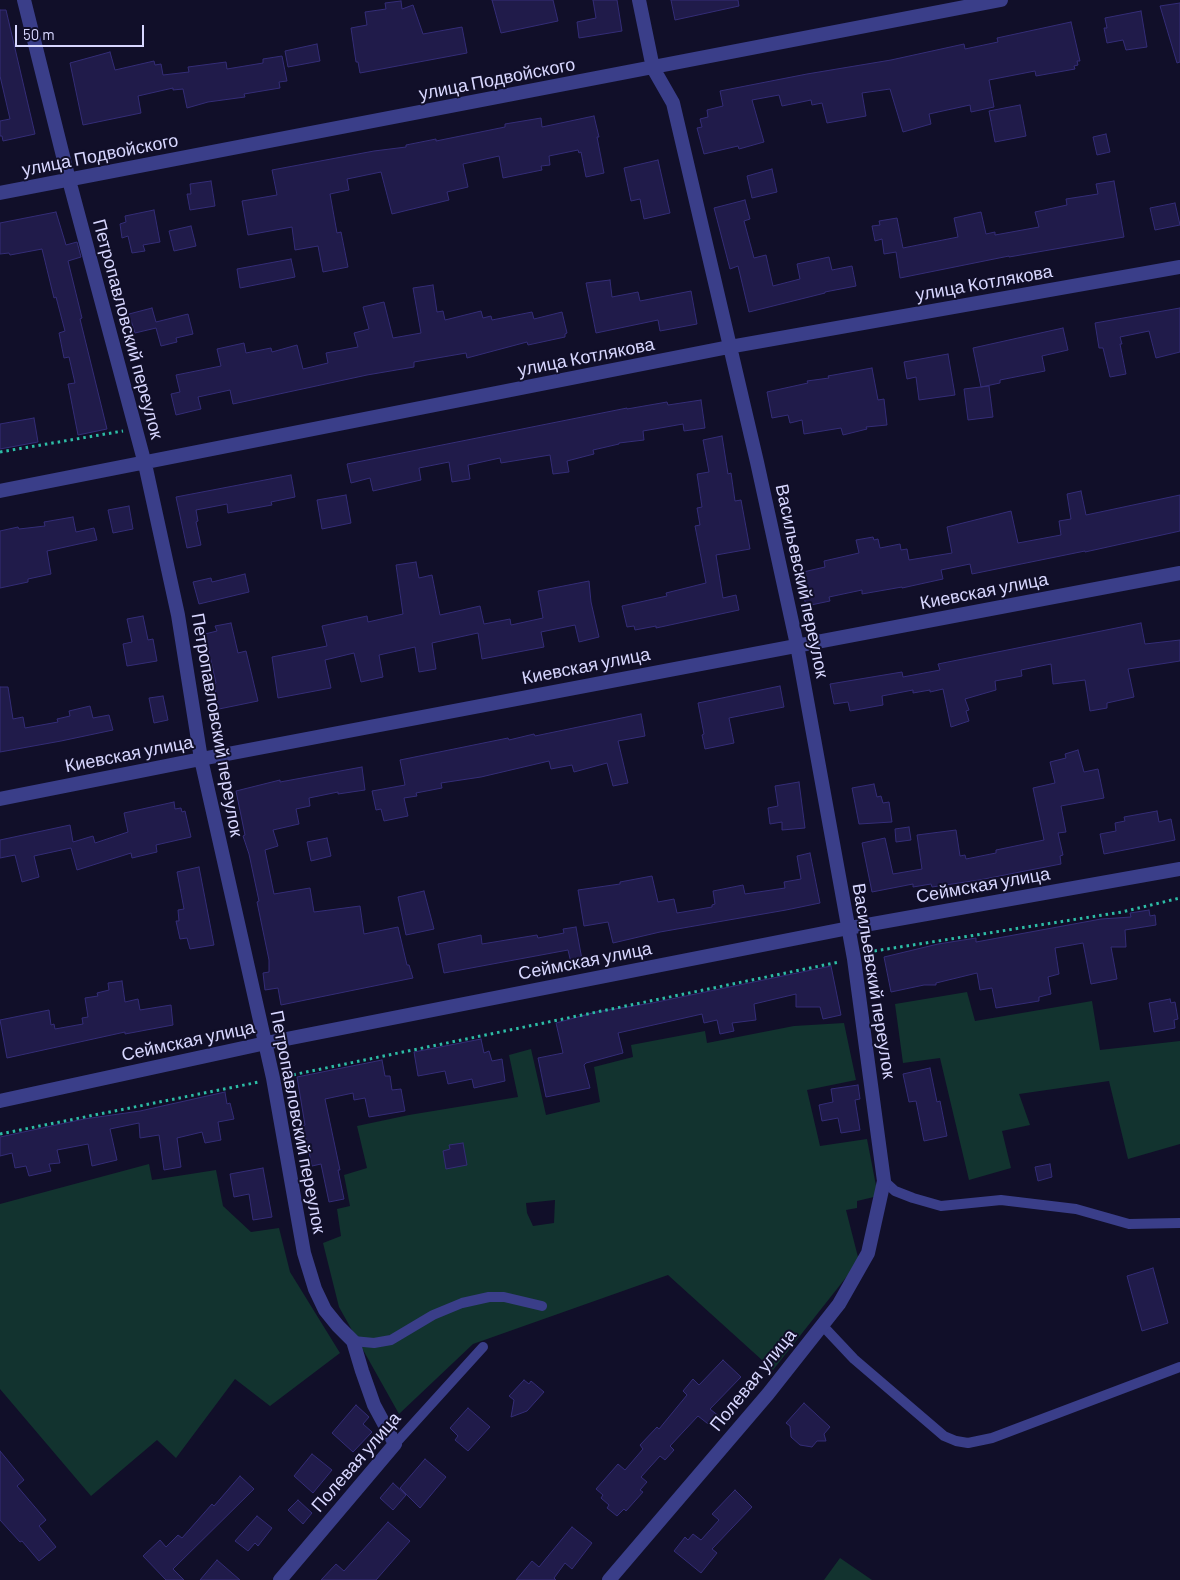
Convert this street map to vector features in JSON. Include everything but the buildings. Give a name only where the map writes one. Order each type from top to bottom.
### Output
[{"type":"street","name":"Петропавловский переулок","points":[[24,0],[69,180],[144,464],[178,615],[201,759],[266,1043],[304,1254],[315,1289],[329,1315],[353,1341],[374,1405],[395,1444]]},
{"type":"street","name":"Васильевский переулок","points":[[639,0],[653,68],[673,103],[798,645],[854,959],[884,1181]]},
{"type":"street","name":"улица Подвойского","points":[[0,193],[1001,0]]},
{"type":"street","name":"улица Котлякова","points":[[0,491],[729,347],[1180,267]]},
{"type":"street","name":"Киевская улица","points":[[0,799],[1180,573]]},
{"type":"street","name":"Сеймская улица","points":[[0,1100],[266,1043],[849,928],[1180,869]]},
{"type":"street","name":"Полевая улица","points":[[608,1580],[772,1389],[838,1304],[868,1252],[884,1181]]},
{"type":"street","name":"Полевая улица","points":[[280,1580],[395,1444]]},
{"type":"lane","points":[[884,1181],[895,1191],[941,1206],[1001,1200],[1076,1208],[1129,1224],[1180,1223]]},
{"type":"lane","points":[[353,1341],[374,1344],[391,1340],[433,1315],[462,1303],[489,1297],[504,1297],[542,1306]]},
{"type":"lane","points":[[822,1325],[854,1359],[944,1436],[968,1443],[992,1438],[1180,1367]]},
{"type":"lane","name":"Полевая улица","points":[[395,1444],[483,1347]]},
{"type":"path","points":[[0,452],[135,429]]},
{"type":"path","points":[[0,1134],[854,959],[859,953],[1113,914],[1180,898]]},
{"type":"green space","points":[[967,992],[975,1021],[1092,1001],[1100,1050],[1180,1041],[1180,1144],[1128,1159],[1109,1081],[1019,1094],[1030,1125],[1002,1131],[1011,1168],[969,1180],[940,1058],[903,1063],[895,1004]]},
{"type":"green space","points":[[844,1023],[856,1080],[807,1090],[820,1146],[867,1139],[878,1196],[857,1201],[857,1208],[846,1210],[859,1261],[773,1370],[668,1275],[473,1344],[399,1414],[339,1307],[323,1243],[341,1236],[337,1209],[350,1206],[344,1175],[367,1168],[357,1126],[409,1115],[518,1097],[509,1055],[531,1049],[546,1115],[600,1102],[594,1067],[633,1057],[631,1045],[705,1031],[707,1043],[794,1026]],"holes":[[[555,1200],[554,1223],[533,1226],[527,1213],[526,1203]]]},
{"type":"green space","points":[[149,1164],[152,1180],[216,1170],[223,1206],[251,1232],[279,1228],[290,1272],[340,1353],[270,1406],[235,1379],[176,1458],[157,1440],[91,1496],[0,1389],[0,1204]]},
{"type":"green space","points":[[840,1558],[872,1580],[824,1580]]}]
